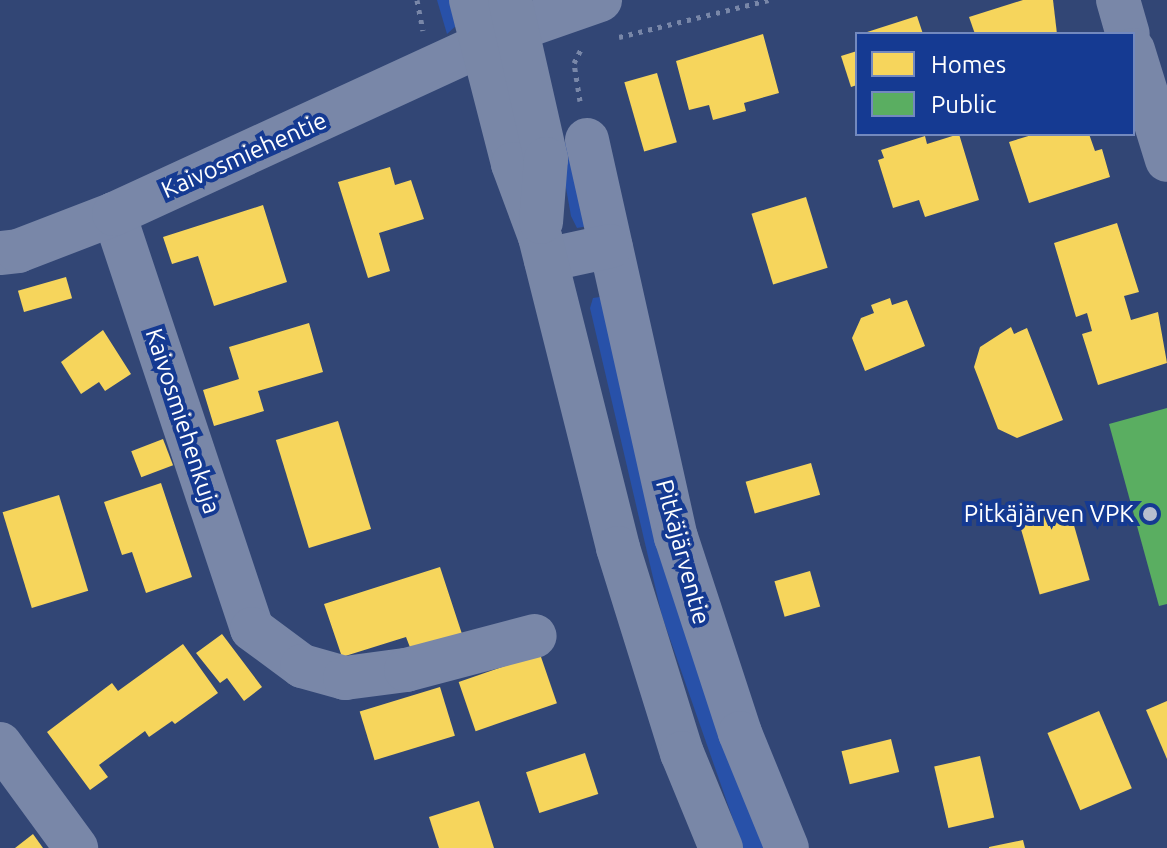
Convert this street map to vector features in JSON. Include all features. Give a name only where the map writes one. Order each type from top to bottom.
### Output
[{"type":"main road","points":[[471,0],[503,25],[513,164],[543,248],[622,561],[682,753],[721,848]]},
{"type":"street","points":[[1118,0],[1127,32]]},
{"type":"street","name":"Kaivosmiehentie","points":[[0,253],[18,251],[114,214],[503,25],[598,15]]},
{"type":"street","points":[[1135,56],[1167,160]]},
{"type":"street","name":"Pitkäjärventie","points":[[587,140],[696,605],[787,848]]},
{"type":"street","name":"Kaivosmiehenkuja","points":[[114,214],[252,629],[302,666],[345,678],[406,670],[535,636]]},
{"type":"street","points":[[543,248],[611,246]]},
{"type":"street","points":[[0,744],[76,848]]},
{"type":"path","points":[[587,140],[574,63],[586,45],[598,15],[769,0]]},
{"type":"shaded area","points":[[437,0],[456,0],[458,24],[447,34]]},
{"type":"shaded area","points":[[558,143],[573,144],[594,225],[577,228],[571,216]]},
{"type":"shaded area","points":[[607,296],[774,848],[743,848],[662,616],[590,308],[593,298]]},
{"type":"building: Homes","points":[[1023,0],[1053,0],[1057,32],[974,32],[969,17]]},
{"type":"building: Homes","points":[[917,16],[922,32],[867,32]]},
{"type":"building: Homes","points":[[763,34],[779,93],[744,103],[746,111],[713,120],[709,105],[689,110],[676,61]]},
{"type":"building: Homes","points":[[855,52],[855,86],[851,87],[841,56]]},
{"type":"building: Homes","points":[[657,73],[677,142],[644,152],[624,82]]},
{"type":"building: Homes","points":[[925,136],[927,144],[960,136],[979,200],[925,217],[919,200],[893,208],[878,160],[884,158],[881,150]]},
{"type":"building: Homes","points":[[1028,136],[1090,136],[1095,151],[1102,149],[1110,177],[1029,203],[1009,142]]},
{"type":"building: Homes","points":[[390,167],[395,185],[411,180],[424,219],[379,233],[390,271],[368,278],[338,182]]},
{"type":"building: Homes","points":[[806,197],[828,268],[773,284],[751,214]]},
{"type":"building: Homes","points":[[263,205],[287,282],[214,306],[198,256],[172,264],[163,237]]},
{"type":"building: Homes","points":[[1117,223],[1139,292],[1124,296],[1131,320],[1158,312],[1167,363],[1098,385],[1082,334],[1092,331],[1087,313],[1076,317],[1054,243]]},
{"type":"building: Homes","points":[[66,277],[72,298],[24,312],[18,291]]},
{"type":"building: Homes","points":[[890,298],[892,305],[907,300],[925,346],[865,371],[852,338],[861,318],[874,313],[871,305]]},
{"type":"building: Homes","points":[[309,323],[323,372],[258,391],[264,411],[214,426],[203,390],[239,379],[229,347]]},
{"type":"building: Homes","points":[[1011,327],[1014,334],[1027,328],[1063,420],[1017,438],[998,429],[974,367],[980,347]]},
{"type":"building: Homes","points":[[103,330],[131,374],[105,391],[99,382],[81,394],[61,362]]},
{"type":"building: Homes","points":[[338,421],[371,529],[309,548],[276,440]]},
{"type":"building: Homes","points":[[163,439],[173,465],[141,477],[131,451]]},
{"type":"building: Homes","points":[[811,463],[820,495],[755,513],[746,482]]},
{"type":"building: Homes","points":[[161,483],[192,577],[146,593],[132,552],[122,555],[104,502]]},
{"type":"building: Homes","points":[[59,495],[88,591],[32,608],[3,512]]},
{"type":"building: Homes","points":[[1069,508],[1090,580],[1040,594],[1019,522]]},
{"type":"building: Homes","points":[[440,567],[462,634],[411,650],[406,637],[342,657],[324,604]]},
{"type":"building: Homes","points":[[810,571],[820,607],[785,617],[774,581]]},
{"type":"building: Homes","points":[[222,634],[262,687],[244,701],[227,678],[220,683],[196,653]]},
{"type":"building: Homes","points":[[183,644],[218,693],[175,724],[172,721],[149,737],[145,731],[99,765],[108,777],[90,790],[47,732],[112,683],[118,691]]},
{"type":"building: Homes","points":[[540,654],[557,703],[476,731],[459,682]]},
{"type":"building: Homes","points":[[440,687],[455,736],[375,760],[360,712]]},
{"type":"building: Homes","points":[[1167,701],[1167,759],[1146,710]]},
{"type":"building: Homes","points":[[1099,711],[1132,788],[1080,810],[1047,733]]},
{"type":"building: Homes","points":[[891,739],[899,772],[850,784],[842,751]]},
{"type":"building: Homes","points":[[585,753],[598,794],[539,813],[526,772]]},
{"type":"building: Homes","points":[[980,756],[994,817],[948,828],[934,767]]},
{"type":"building: Homes","points":[[479,801],[494,848],[439,848],[429,817]]},
{"type":"building: Homes","points":[[33,834],[43,848],[15,848]]},
{"type":"building: Homes","points":[[1023,840],[1025,848],[989,848],[989,847]]},
{"type":"building: Public","name":"Pitkäjärven VPK","points":[[1167,408],[1167,604],[1159,606],[1109,424]]},
{"type":"place","name":"Pitkäjärven VPK","points":[[1150,514]]}]
